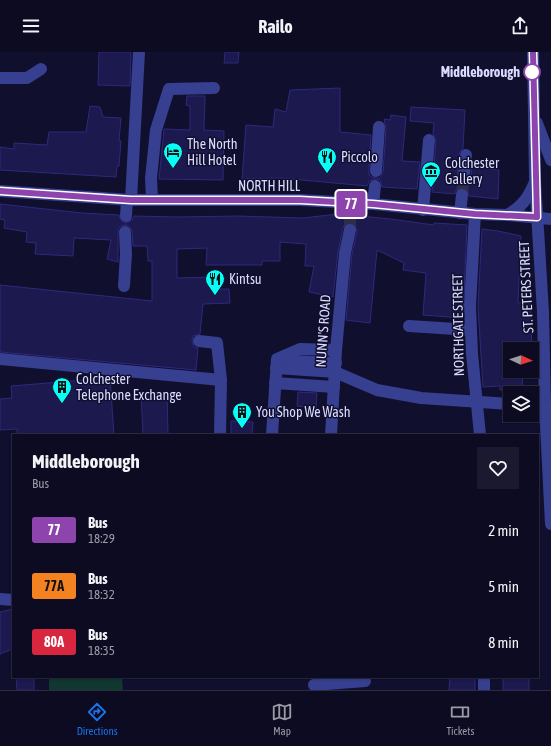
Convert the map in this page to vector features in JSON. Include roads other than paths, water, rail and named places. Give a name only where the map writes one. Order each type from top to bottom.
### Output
[{"type":"street","points":[[126,216],[129,200],[139,52]]},
{"type":"street","points":[[533,52],[537,217],[551,219]]},
{"type":"street","points":[[0,78],[27,78],[41,69]]},
{"type":"street","points":[[152,200],[151,178],[156,130],[169,89],[214,88]]},
{"type":"street","points":[[534,115],[551,160]]},
{"type":"street","points":[[376,171],[379,127]]},
{"type":"street","points":[[423,210],[429,140]]},
{"type":"street","points":[[464,175],[466,155]]},
{"type":"street","points":[[507,215],[514,212],[525,201],[535,180]]},
{"type":"street","points":[[373,204],[375,186]]},
{"type":"street","name":"NORTH HILL","points":[[0,191],[129,200],[300,200],[351,209],[373,204],[460,213],[537,217]]},
{"type":"street","points":[[460,213],[462,195]]},
{"type":"street","name":"NORTHGATE STREET","points":[[475,214],[470,306],[476,402],[480,434]]},
{"type":"street","name":"ST. PETERS STREET","points":[[537,217],[543,312],[545,406],[551,524]]},
{"type":"street","name":"NUNN'S ROAD","points":[[331,434],[336,350],[345,253],[350,230]]},
{"type":"street","points":[[124,286],[126,254],[125,232]]},
{"type":"street","points":[[409,326],[471,330]]},
{"type":"street","points":[[199,342],[217,343],[220,380],[220,434]]},
{"type":"street","points":[[272,434],[277,359],[300,349],[336,350]]},
{"type":"street","points":[[0,359],[220,380]]},
{"type":"street","points":[[276,372],[335,376],[377,390],[421,398],[503,404]]},
{"type":"street","points":[[539,406],[545,406]]},
{"type":"street","points":[[0,599],[12,600]]},
{"type":"street","points":[[484,678],[484,690]]},
{"type":"street","points":[[314,684],[366,681]]},
{"type":"tunnel","points":[[462,195],[464,175]]},
{"type":"tunnel","points":[[350,215],[350,230]]},
{"type":"place","name":"Middleborough","points":[[532,72]]},
{"type":"place","name":"The North Hill Hotel","points":[[173,169]]},
{"type":"place","name":"Piccolo","points":[[327,174]]},
{"type":"place","name":"Colchester Gallery","points":[[431,188]]},
{"type":"place","name":"Kintsu","points":[[215,296]]},
{"type":"place","name":"Colchester Telephone Exchange","points":[[62,404]]},
{"type":"place","name":"You Shop We Wash","points":[[242,429]]}]
